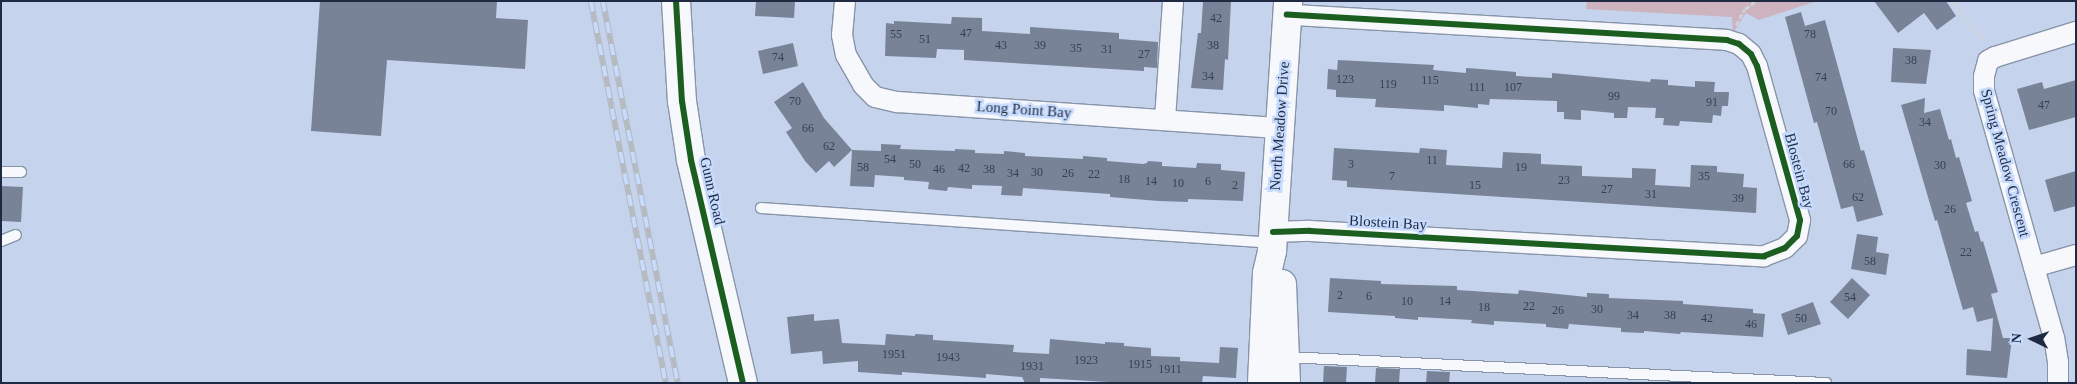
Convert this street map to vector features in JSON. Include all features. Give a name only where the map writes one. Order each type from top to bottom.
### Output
[{"type":"street","name":"Gunn Road","points":[[676,1],[682,100],[692,160],[743,383]]},
{"type":"street","name":"Long Point Bay","points":[[845,1],[842,35],[846,55],[863,85],[876,97],[896,102],[1278,128]]},
{"type":"street","points":[[1166,120],[1173,1]]},
{"type":"street","name":"Blostein Bay","points":[[1273,242],[1310,231],[1754,256],[1775,254],[1785,248],[1797,236],[1800,220],[1758,66],[1751,54],[1739,44],[1727,40],[1288,8]]},
{"type":"street","name":"North Meadow Drive","points":[[1262,383],[1278,365],[1267,273],[1273,242],[1278,128],[1288,8]]},
{"type":"street","points":[[1994,56],[2076,32]]},
{"type":"street","name":"Spring Meadow Crescent","points":[[1994,56],[1988,61],[1984,76],[1984,90],[2054,338],[2058,362],[2058,383]]},
{"type":"street","points":[[2034,267],[2076,255]]},
{"type":"lane","points":[[1,172],[21,172]]},
{"type":"lane","points":[[761,208],[1273,242]]},
{"type":"lane","points":[[1,241],[16,235]]},
{"type":"lane","points":[[1278,365],[1826,383]]},
{"type":"path","points":[[1727,40],[1745,9],[1756,1]]},
{"type":"path","points":[[1953,1],[1994,56]]},
{"type":"shaded area","points":[[1587,1],[1817,1],[1759,20],[1746,13],[1733,33],[1732,17],[1586,9]]},
{"type":"building","points":[[320,1],[497,1],[496,18],[528,20],[525,69],[387,60],[381,136],[311,131]]},
{"type":"building","points":[[756,1],[795,1],[794,18],[755,16]]},
{"type":"building","points":[[1203,1],[1231,1],[1228,60],[1225,59],[1223,90],[1191,88],[1198,33],[1201,33]]},
{"type":"building","points":[[1874,1],[1946,1],[1956,16],[1937,30],[1924,13],[1898,33]]},
{"type":"building","points":[[1801,12],[1805,26],[1825,20],[1861,151],[1864,150],[1883,215],[1857,222],[1853,206],[1841,209],[1817,122],[1814,123],[1785,17]]},
{"type":"building","points":[[952,17],[982,18],[982,31],[1030,34],[1030,27],[1119,33],[1119,39],[1158,42],[1157,68],[1144,67],[1144,71],[964,60],[964,50],[937,49],[936,58],[885,56],[886,23],[894,24],[894,21],[951,24]]},
{"type":"building","points":[[793,43],[798,66],[763,74],[758,51]]},
{"type":"building","points":[[1893,48],[1931,50],[1926,84],[1891,82]]},
{"type":"building","points":[[1338,60],[1434,65],[1433,70],[1466,73],[1466,68],[1516,72],[1516,76],[1552,78],[1552,73],[1650,82],[1651,79],[1668,80],[1668,85],[1695,87],[1695,81],[1715,82],[1714,92],[1729,92],[1728,106],[1722,106],[1721,116],[1713,115],[1712,123],[1680,121],[1679,126],[1663,125],[1664,118],[1655,118],[1656,108],[1628,107],[1627,118],[1614,118],[1614,113],[1581,110],[1581,120],[1564,119],[1564,112],[1557,112],[1557,101],[1490,99],[1489,105],[1478,104],[1478,108],[1444,105],[1444,111],[1375,107],[1376,99],[1336,97],[1336,90],[1327,89],[1328,69],[1337,70]]},
{"type":"building","points":[[2076,80],[2076,117],[2029,130],[2017,89],[2042,82],[2044,89]]},
{"type":"building","points":[[803,82],[824,118],[852,150],[834,167],[829,161],[816,173],[805,161],[786,132],[792,128],[774,102]]},
{"type":"building","points":[[1925,98],[1924,113],[1940,109],[1956,158],[1959,157],[1972,201],[1966,203],[1975,232],[1978,231],[1981,242],[1983,241],[1998,292],[1991,294],[2003,338],[2012,338],[2007,378],[1966,375],[1967,349],[1991,351],[1993,318],[1977,322],[1973,307],[1963,310],[1937,220],[1935,221],[1901,105]]},
{"type":"building","points":[[881,144],[901,145],[900,149],[955,151],[955,149],[975,150],[975,153],[1004,154],[1004,151],[1025,153],[1025,156],[1083,159],[1083,156],[1107,158],[1107,161],[1143,164],[1148,161],[1162,162],[1162,166],[1196,168],[1197,163],[1221,164],[1221,170],[1245,172],[1243,201],[1188,199],[1188,202],[1159,201],[1110,197],[1110,194],[1023,188],[1022,196],[1001,195],[1002,186],[972,185],[972,189],[948,187],[947,191],[928,189],[929,182],[904,180],[904,177],[875,175],[874,187],[850,186],[852,150],[881,151]]},
{"type":"building","points":[[1334,148],[1419,153],[1420,148],[1447,150],[1446,165],[1502,168],[1503,152],[1541,154],[1541,164],[1582,166],[1582,176],[1632,178],[1632,168],[1656,169],[1655,185],[1690,187],[1691,165],[1717,166],[1717,172],[1744,174],[1743,187],[1757,188],[1756,213],[1347,187],[1347,181],[1332,180]]},
{"type":"building","points":[[2076,171],[2076,206],[2054,212],[2045,180]]},
{"type":"building","points":[[1,186],[23,187],[21,222],[1,221]]},
{"type":"building","points":[[1857,234],[1878,237],[1876,252],[1889,254],[1886,275],[1851,269]]},
{"type":"building","points":[[1330,278],[1381,281],[1381,284],[1457,286],[1457,290],[1518,294],[1519,290],[1587,297],[1587,293],[1609,294],[1609,298],[1683,301],[1683,304],[1753,309],[1753,313],[1765,314],[1763,337],[1681,332],[1680,334],[1644,331],[1644,333],[1621,332],[1621,328],[1569,324],[1568,329],[1546,327],[1546,324],[1494,321],[1494,325],[1471,323],[1472,320],[1418,317],[1418,320],[1395,318],[1395,316],[1328,312]]},
{"type":"building","points":[[1852,278],[1870,295],[1848,319],[1830,302]]},
{"type":"building","points":[[1813,302],[1821,324],[1788,335],[1781,314]]},
{"type":"building","points":[[814,314],[814,321],[839,319],[842,343],[885,345],[886,334],[915,336],[915,334],[933,335],[933,340],[1014,345],[1013,352],[1049,354],[1050,339],[1105,344],[1105,342],[1124,343],[1124,346],[1151,348],[1151,356],[1180,357],[1180,361],[1219,363],[1220,347],[1238,348],[1236,378],[1203,376],[1202,383],[1125,383],[1040,378],[1040,383],[1025,383],[1022,377],[986,374],[986,378],[902,372],[902,375],[858,372],[858,361],[823,364],[822,351],[791,354],[787,317]]},
{"type":"building","points":[[1324,366],[1347,367],[1346,383],[1323,383]]},
{"type":"building","points":[[1376,368],[1400,369],[1399,383],[1375,383]]},
{"type":"building","points":[[1427,371],[1450,372],[1449,383],[1426,383]]},
{"type":"railway","points":[[591,1],[666,383]]},
{"type":"railway","points":[[603,1],[678,383]]},
{"type":"cycle path","points":[[676,1],[682,101],[691,160],[743,383]]},
{"type":"cycle path","points":[[1273,232],[1310,231],[1764,256],[1785,248],[1797,236],[1800,220],[1757,66],[1751,54],[1739,44],[1727,40],[1287,15]]}]
